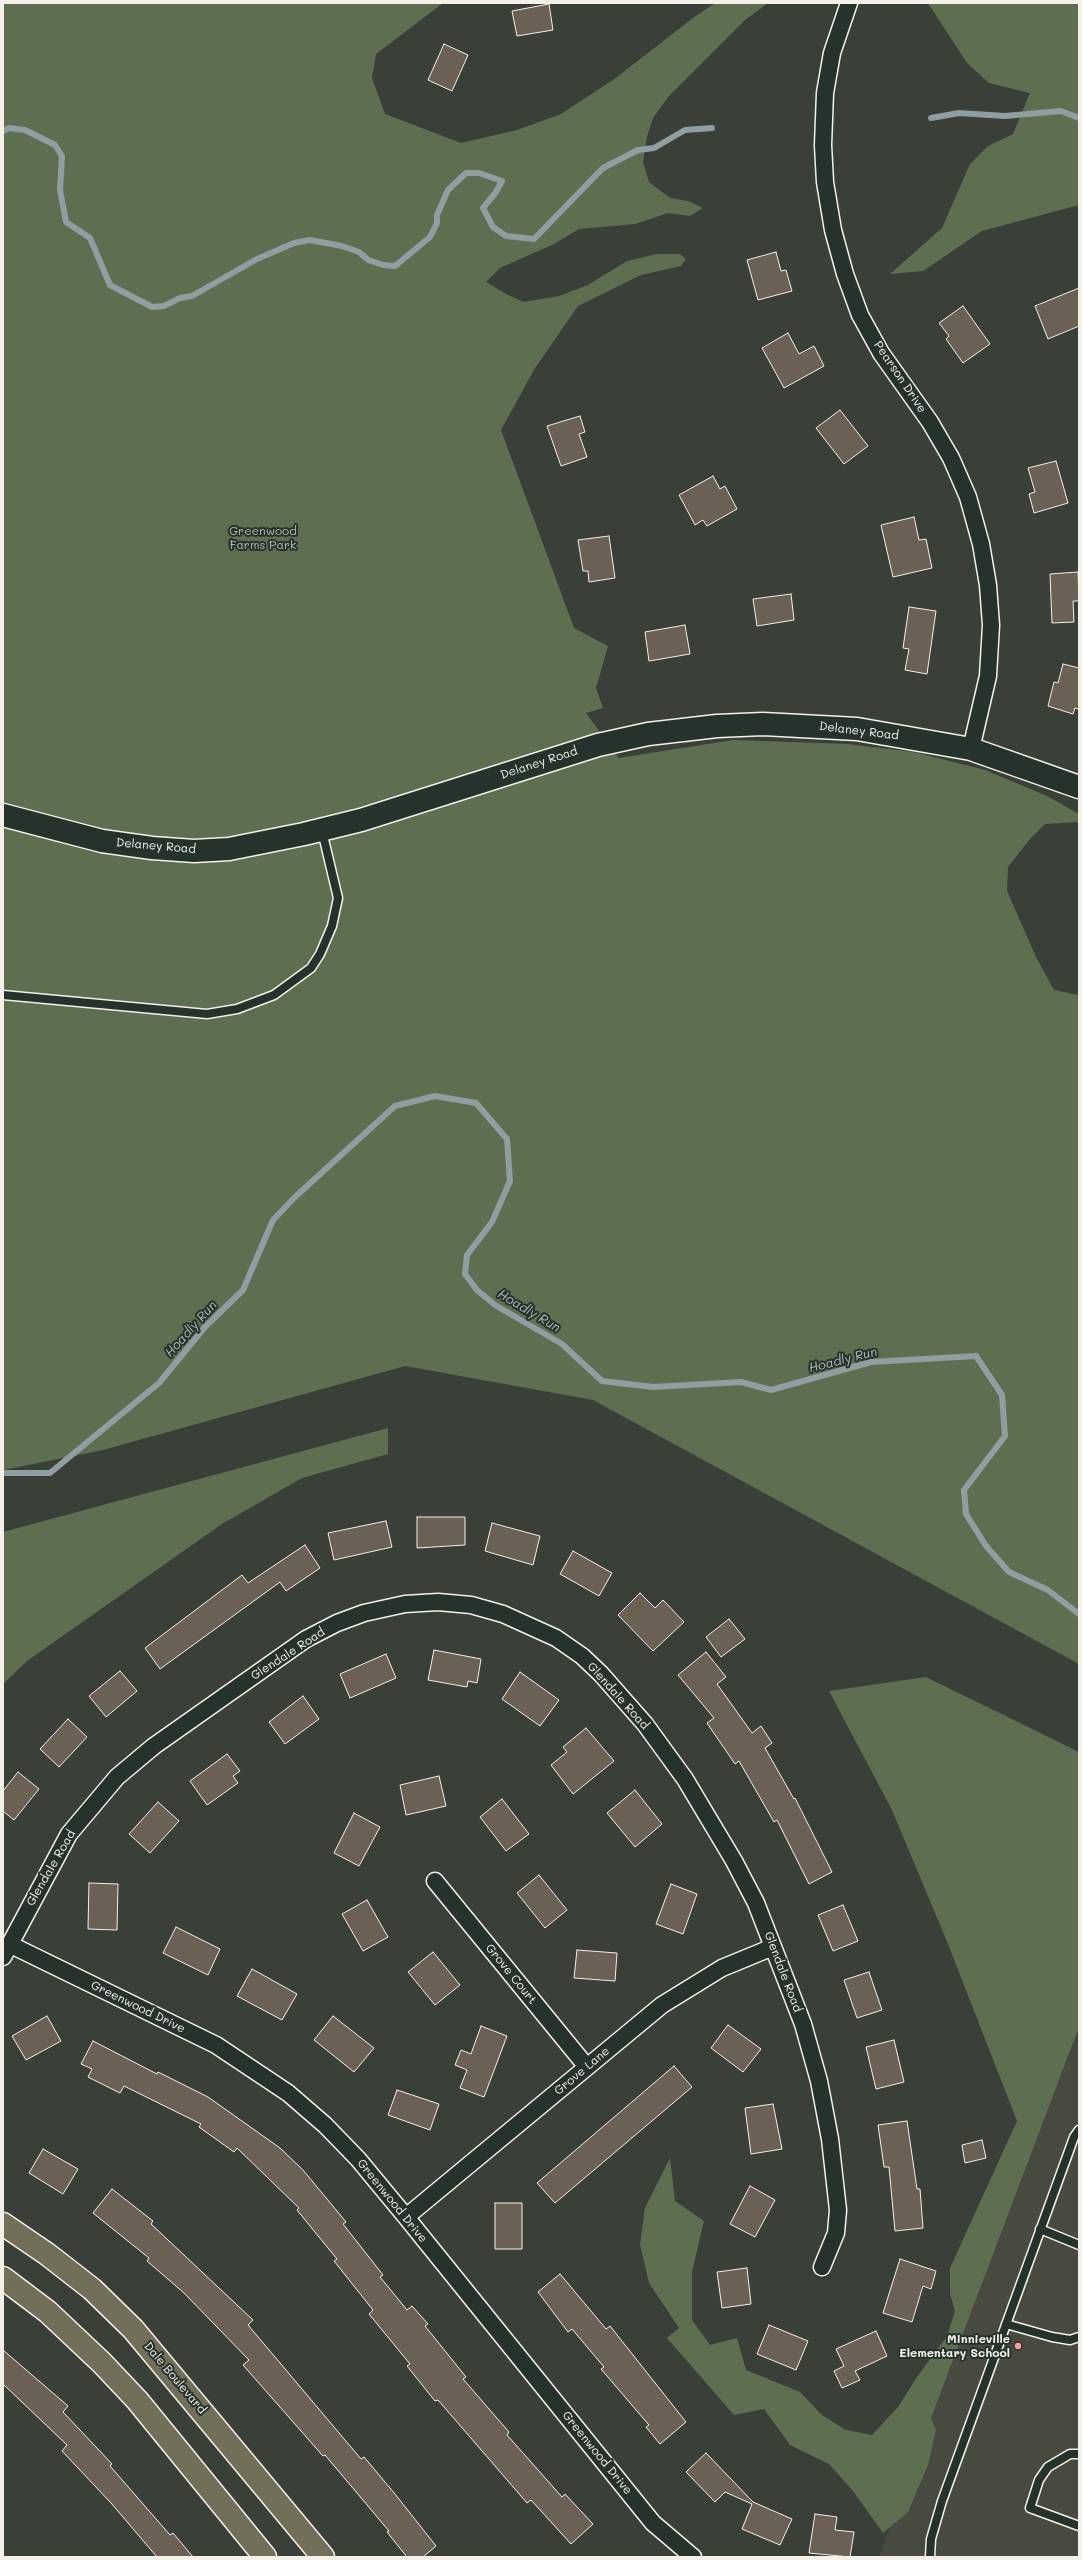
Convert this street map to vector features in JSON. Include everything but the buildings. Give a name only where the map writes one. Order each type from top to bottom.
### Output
[{"type":"main road","name":"Dale Boulevard","points":[[3,2224],[47,2254],[92,2289],[133,2329],[323,2557]]},
{"type":"main road","points":[[3,2278],[48,2312],[102,2363],[137,2400],[265,2557]]},
{"type":"street","name":"Pearson Drive","points":[[849,3],[832,53],[826,93],[825,167],[833,230],[845,274],[860,315],[881,353],[930,422],[951,458],[968,497],[981,544],[988,585],[991,625],[988,676],[971,749]]},
{"type":"street","name":"Delaney Road","points":[[3,815],[102,841],[152,848],[194,851],[259,844],[322,830],[383,813],[548,759],[598,745],[648,734],[716,726],[810,725],[857,729],[971,749],[1079,787]]},
{"type":"street","name":"Glendale Road","points":[[6,1951],[69,1834],[117,1777],[154,1746],[306,1639],[337,1623],[364,1613],[405,1604],[438,1602],[471,1606],[521,1621],[556,1638],[582,1656],[601,1674],[645,1724],[689,1785],[734,1861],[756,1903],[803,2024],[819,2081],[830,2139],[838,2210],[836,2233],[822,2267]]},
{"type":"street","name":"Grove Court","points":[[435,1881],[587,2067]]},
{"type":"street","name":"Grove Lane","points":[[406,2217],[662,2005],[691,1985],[745,1957],[773,1947]]},
{"type":"street","name":"Greenwood Drive","points":[[6,1951],[216,2045],[249,2066],[288,2094],[325,2124],[358,2159],[406,2217],[653,2522],[694,2557]]},
{"type":"lane","points":[[3,994],[207,1014],[237,1009],[274,995],[310,968],[320,954],[332,926],[338,898],[322,830]]},
{"type":"lane","points":[[930,2557],[931,2539],[942,2501],[1074,2136],[1079,2130]]},
{"type":"lane","points":[[1040,2229],[1079,2245]]},
{"type":"lane","points":[[1006,2324],[1070,2340],[1079,2337]]},
{"type":"lane","points":[[1079,2454],[1070,2454],[1048,2467],[1039,2480],[1030,2508],[1079,2526]]},
{"type":"shaded area","name":"Minnieville Elementary School","points":[[1079,2027],[1079,2557],[879,2557],[984,2274]]},
{"type":"green space","name":"Greenwood Farms Park","points":[[3,3],[443,3],[376,54],[372,78],[385,114],[461,143],[517,130],[561,114],[613,80],[693,18],[715,3],[768,3],[745,20],[669,96],[653,118],[647,137],[643,162],[649,182],[670,198],[688,201],[703,208],[690,216],[668,213],[635,224],[579,229],[554,244],[500,268],[486,282],[508,295],[524,302],[559,296],[588,285],[627,261],[657,254],[680,254],[686,259],[681,266],[641,275],[578,306],[535,368],[501,430],[574,628],[608,646],[596,688],[603,708],[586,713],[619,758],[733,740],[847,744],[914,752],[985,770],[1047,796],[1079,814],[1079,822],[1045,824],[1030,839],[1008,867],[1007,891],[1036,957],[1054,990],[1079,995],[1079,1664],[593,1400],[405,1366],[103,1450],[3,1470]]},
{"type":"green space","points":[[928,3],[1079,3],[1079,205],[982,231],[923,271],[890,274],[942,228],[970,164],[988,146],[1013,134],[1030,93],[989,83],[967,63]]},
{"type":"green space","points":[[388,1428],[388,1454],[302,1478],[222,1524],[27,1661],[3,1684],[3,1532]]},
{"type":"green space","points":[[926,1677],[1079,1752],[1079,2027],[931,2418],[936,2430],[928,2465],[908,2512],[883,2533],[853,2491],[829,2464],[790,2445],[764,2409],[734,2415],[667,2338],[679,2328],[649,2283],[640,2245],[645,2208],[670,2158],[675,2201],[704,2221],[692,2272],[692,2320],[710,2345],[737,2338],[746,2370],[800,2392],[822,2415],[846,2430],[872,2435],[898,2407],[917,2377],[947,2336],[955,2311],[950,2294],[950,2268],[1017,2121],[948,1944],[892,1810],[829,1691]]},
{"type":"waterway","points":[[931,118],[959,113],[1005,116],[1061,111],[1079,118]]},
{"type":"waterway","points":[[3,131],[9,128],[25,130],[55,145],[62,156],[60,190],[66,222],[90,238],[110,285],[152,307],[164,306],[180,298],[192,296],[257,259],[294,243],[310,240],[342,246],[359,252],[368,260],[383,265],[395,266],[430,237],[437,223],[437,215],[448,190],[466,173],[479,173],[502,181],[496,192],[483,208],[493,227],[506,236],[534,239],[603,168],[638,150],[654,148],[685,130],[712,128]]},
{"type":"waterway","name":"Hoadly Run","points":[[3,1473],[50,1473],[159,1383],[205,1327],[243,1290],[273,1220],[295,1197],[395,1106],[435,1096],[476,1103],[507,1139],[510,1181],[492,1222],[467,1255],[465,1274],[477,1290],[495,1305],[562,1344],[602,1381],[653,1387],[741,1382],[771,1390],[871,1362],[976,1356],[1002,1395],[1005,1436],[964,1490],[966,1514],[986,1546],[1009,1572],[1048,1590],[1079,1614]]},
{"type":"place","name":"Minnieville Elementary School","points":[[1018,2346]]}]
